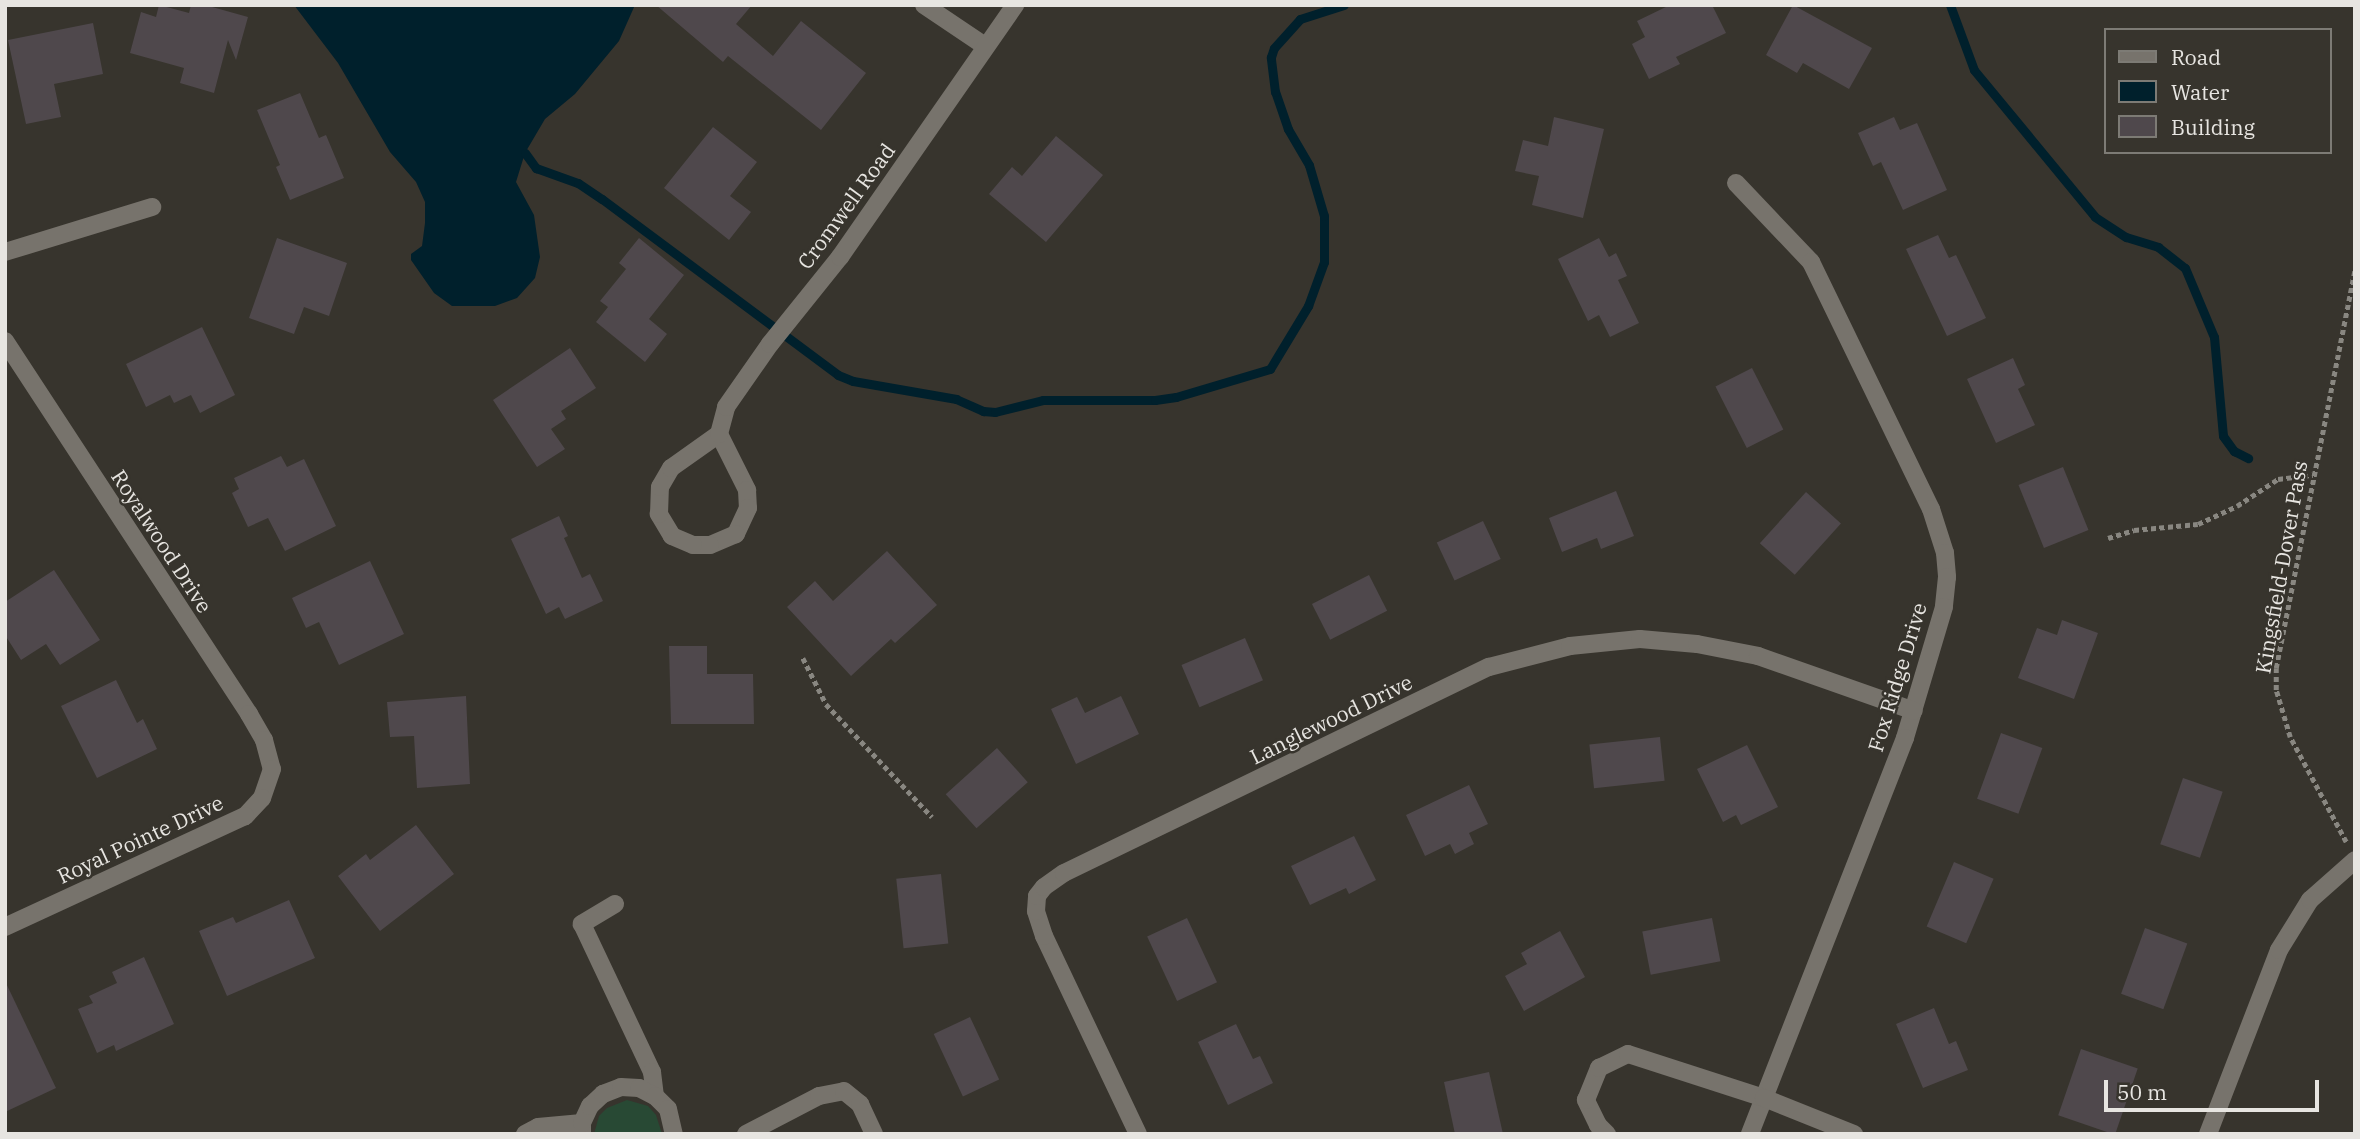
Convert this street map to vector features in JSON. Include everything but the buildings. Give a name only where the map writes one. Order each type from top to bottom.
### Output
[{"type":"street","points":[[924,5],[985,46]]},
{"type":"street","name":"Cromwell Road","points":[[719,435],[726,407],[770,344],[840,257],[1015,5]]},
{"type":"street","name":"Fox Ridge Drive","points":[[1736,183],[1811,262],[1931,509],[1945,553],[1947,577],[1944,607],[1914,711],[1750,1134]]},
{"type":"street","points":[[5,253],[152,207]]},
{"type":"street","name":"Royalwood Drive","points":[[5,341],[249,714],[264,740],[272,769]]},
{"type":"street","points":[[719,435],[747,489],[748,508],[736,534],[710,545],[693,545],[672,536],[659,514],[660,487],[671,468],[719,435]]},
{"type":"street","name":"Langlewood Drive","points":[[1138,1134],[1044,936],[1036,911],[1037,896],[1044,887],[1064,873],[1489,667],[1570,646],[1640,639],[1697,643],[1758,656],[1914,711]]},
{"type":"street","name":"Royal Pointe Drive","points":[[5,927],[245,816],[262,798],[272,769]]},
{"type":"street","points":[[2208,1134],[2279,950],[2310,900],[2352,853]]},
{"type":"street","points":[[615,904],[582,924],[652,1072],[655,1096]]},
{"type":"street","points":[[1607,1134],[1598,1125],[1586,1100],[1599,1068],[1628,1054],[1764,1098],[1854,1134]]},
{"type":"street","points":[[524,1134],[538,1127],[582,1128],[590,1106],[603,1094],[621,1087],[639,1088],[655,1096],[668,1109],[674,1134]]},
{"type":"street","points":[[746,1134],[819,1097],[844,1091],[860,1104],[874,1134]]},
{"type":"path","name":"Kingsfield-Dover Pass","points":[[2352,853],[2290,737],[2276,690],[2276,668],[2355,268]]},
{"type":"path","points":[[2108,538],[2134,530],[2207,521],[2278,480],[2313,475]]},
{"type":"path","points":[[803,658],[826,705],[932,817]]},
{"type":"green space","points":[[627,1100],[648,1106],[656,1115],[662,1134],[594,1134],[599,1116],[607,1108]]},
{"type":"water","points":[[294,5],[635,5],[619,41],[575,94],[545,119],[525,153],[516,182],[534,215],[540,257],[535,278],[517,298],[495,306],[452,306],[434,293],[411,260],[411,254],[422,246],[425,223],[425,202],[416,182],[390,152],[338,63]]},
{"type":"waterway","points":[[525,153],[536,168],[578,183],[602,199],[838,375],[853,381],[956,399],[983,411],[995,412],[1043,400],[1155,400],[1176,397],[1270,369],[1308,306],[1324,262],[1324,216],[1309,165],[1288,129],[1275,92],[1271,57],[1274,48],[1300,19],[1344,5]]},
{"type":"waterway","points":[[1950,5],[1974,70],[2095,217],[2126,237],[2158,247],[2185,268],[2214,337],[2223,436],[2234,451],[2248,458]]}]
